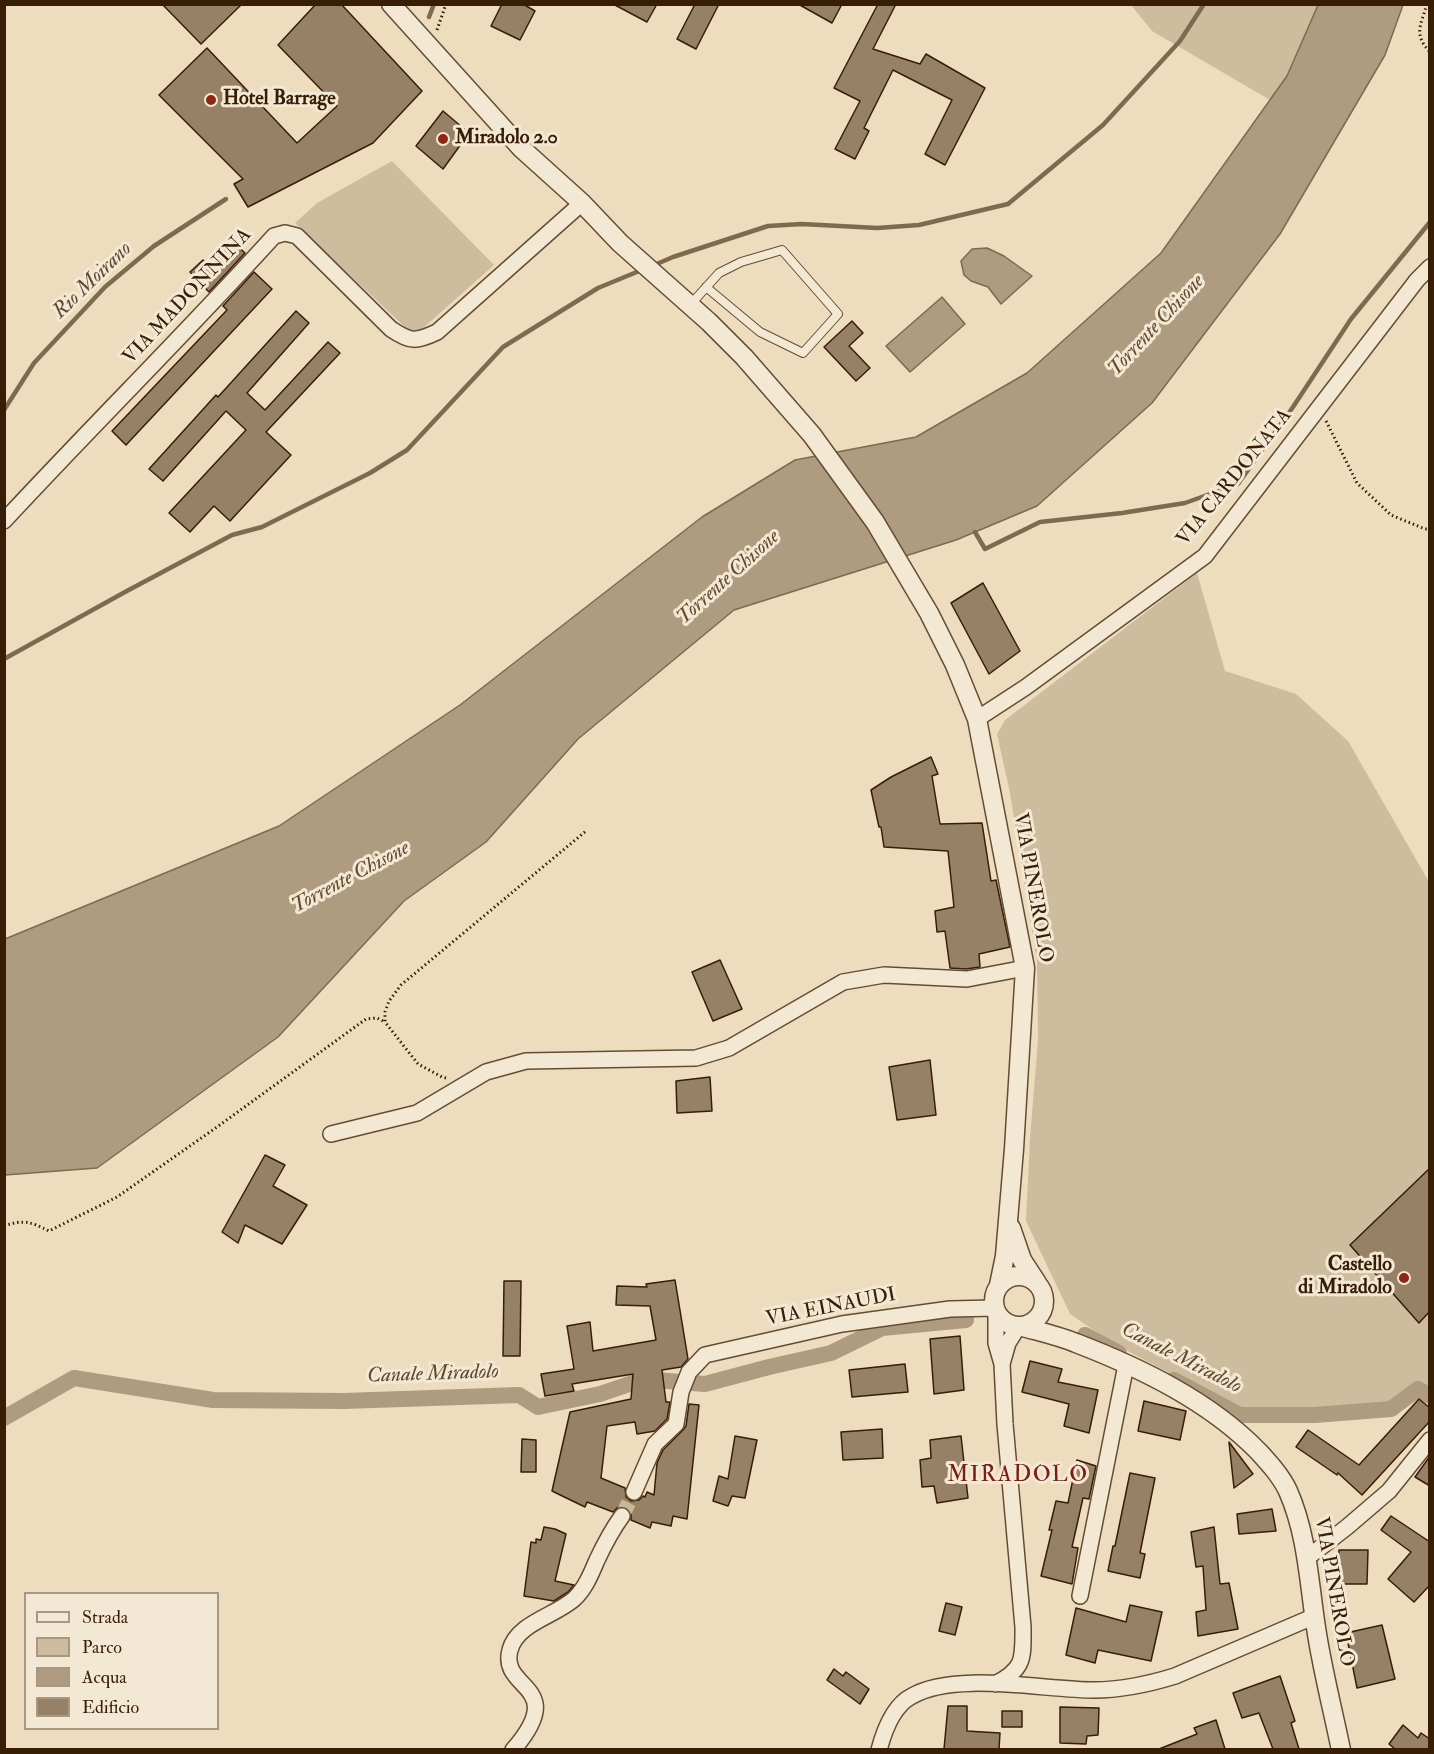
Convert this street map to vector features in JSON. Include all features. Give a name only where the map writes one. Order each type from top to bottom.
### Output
[{"type":"street","name":"VIA PINEROLO","points":[[391,4],[521,148],[744,357],[812,435],[875,522],[929,613],[955,665],[977,719],[1025,968],[1009,1219],[999,1285]]},
{"type":"street","name":"VIA MADONNINA","points":[[4,521],[274,236],[285,233],[297,236],[391,329],[404,338],[421,340],[437,332],[582,203]]},
{"type":"street","name":"VIA CARDONATA","points":[[977,719],[1026,687],[1204,556],[1417,280],[1430,267]]},
{"type":"street","points":[[332,1134],[417,1113],[486,1072],[526,1061],[696,1058],[729,1048],[843,982],[884,975],[967,978],[1025,968]]},
{"type":"street","name":"VIA PINEROLO","points":[[1009,1219],[1022,1260],[1037,1283]]},
{"type":"street","points":[[995,1684],[1019,1666],[1023,1653],[1023,1627],[1002,1364],[996,1343],[994,1297],[999,1285],[1005,1279],[1013,1276],[1030,1278],[1042,1290],[1045,1298],[1044,1306],[1037,1320],[1021,1327],[1008,1343],[1002,1364]]},
{"type":"street","name":"VIA PINEROLO","points":[[1044,1306],[1074,1342]]},
{"type":"street","name":"VIA EINAUDI","points":[[634,1492],[655,1444],[676,1424],[683,1385],[693,1367],[705,1355],[842,1324],[950,1309],[995,1310]]},
{"type":"street","points":[[995,1310],[1005,1322],[1021,1327]]},
{"type":"street","name":"VIA PINEROLO","points":[[1021,1327],[1074,1342],[1126,1365],[1201,1404],[1231,1425],[1271,1465],[1287,1489],[1307,1558],[1317,1634],[1341,1749]]},
{"type":"street","points":[[1080,1596],[1126,1365]]},
{"type":"street","points":[[1307,1558],[1389,1491],[1430,1440]]},
{"type":"street","points":[[513,1749],[528,1730],[536,1711],[535,1700],[513,1672],[509,1662],[509,1651],[513,1642],[531,1625],[574,1599],[590,1576],[622,1516]]},
{"type":"street","points":[[879,1749],[894,1715],[910,1696],[941,1686],[995,1684],[1096,1690],[1156,1682],[1315,1616]]},
{"type":"lane","points":[[690,305],[706,287],[719,273],[741,262],[782,250],[838,314],[803,353],[760,332],[706,287]]},
{"type":"path","points":[[431,49],[446,4]]},
{"type":"path","points":[[1427,4],[1418,31],[1419,38],[1430,52]]},
{"type":"path","points":[[1319,406],[1357,483],[1391,514],[1430,529]]},
{"type":"path","points":[[385,1022],[388,1001],[402,985],[586,831]]},
{"type":"path","points":[[4,1226],[18,1221],[33,1223],[49,1232],[117,1197],[366,1019],[376,1018],[385,1022],[418,1064],[442,1077],[475,1080]]},
{"type":"green space","points":[[1131,5],[1318,5],[1287,76],[1270,100],[1152,31]]},
{"type":"green space","points":[[392,161],[494,265],[421,330],[408,330],[295,223],[317,203]]},
{"type":"green space","name":"Castello di Miradolo","points":[[1197,573],[1225,671],[1296,694],[1348,741],[1429,882],[1429,1398],[1371,1406],[1296,1411],[1240,1411],[1111,1342],[1070,1314],[1026,1221],[1038,1040],[1037,962],[1010,793],[997,734],[1005,720]]},
{"type":"water","name":"Torrente Chisone","points":[[1318,5],[1403,5],[1385,55],[1280,234],[1152,403],[1037,506],[956,540],[734,610],[578,739],[486,842],[404,901],[278,1037],[97,1168],[5,1175],[5,939],[279,826],[460,705],[702,517],[795,460],[916,437],[1027,373],[1161,253],[1287,76]]},
{"type":"water","points":[[987,248],[1004,256],[1032,276],[1001,304],[988,287],[971,281],[964,275],[961,261],[972,249]]},
{"type":"water","points":[[942,297],[965,324],[910,372],[886,346]]},
{"type":"building","points":[[162,4],[242,4],[201,44]]},
{"type":"building","name":"Hotel Barrage","points":[[316,4],[341,4],[422,91],[373,143],[248,207],[234,184],[243,179],[159,95],[207,48],[297,143],[337,106],[278,45]]},
{"type":"building","points":[[502,4],[523,4],[535,11],[520,40],[491,26]]},
{"type":"building","points":[[613,4],[657,4],[647,22]]},
{"type":"building","points":[[695,4],[719,4],[696,49],[677,39]]},
{"type":"building","points":[[798,4],[842,4],[832,23]]},
{"type":"building","points":[[878,4],[896,4],[873,49],[920,64],[926,54],[985,88],[945,165],[925,154],[952,100],[893,70],[864,128],[869,131],[855,159],[835,149],[860,101],[834,88]]},
{"type":"building","name":"Miradolo 2.0","points":[[443,111],[469,133],[443,169],[416,146]]},
{"type":"building","points":[[230,239],[245,253],[209,292],[190,272],[203,260],[207,264]]},
{"type":"building","points":[[254,272],[272,289],[126,445],[112,431],[227,310],[223,306]]},
{"type":"building","points":[[296,311],[309,323],[247,393],[265,410],[328,342],[340,353],[266,432],[291,455],[230,521],[214,506],[190,532],[169,513],[246,430],[226,411],[163,481],[149,469]]},
{"type":"building","points":[[852,321],[863,333],[849,346],[870,368],[856,381],[824,347]]},
{"type":"building","points":[[983,583],[1020,651],[989,674],[951,603]]},
{"type":"building","points":[[931,757],[938,774],[932,776],[940,824],[982,823],[991,881],[996,880],[1010,947],[979,954],[980,967],[950,968],[945,931],[937,932],[935,911],[954,907],[948,851],[884,847],[881,827],[879,827],[871,790]]},
{"type":"building","points":[[720,960],[742,1009],[713,1021],[692,972]]},
{"type":"building","points":[[930,1060],[936,1115],[897,1120],[889,1067]]},
{"type":"building","points":[[710,1077],[712,1111],[677,1113],[676,1081]]},
{"type":"building","points":[[265,1155],[285,1165],[273,1186],[307,1205],[282,1244],[245,1225],[238,1243],[222,1232]]},
{"type":"building","name":"Castello di Miradolo","points":[[1430,1168],[1430,1311],[1419,1323],[1350,1245]]},
{"type":"building","points":[[675,1280],[688,1359],[681,1367],[662,1370],[666,1402],[670,1402],[667,1419],[655,1431],[637,1434],[635,1422],[607,1426],[601,1478],[625,1488],[626,1497],[631,1501],[645,1497],[647,1492],[654,1495],[657,1463],[663,1450],[686,1426],[689,1404],[699,1405],[687,1519],[673,1516],[671,1526],[652,1522],[650,1528],[631,1520],[631,1512],[627,1508],[618,1507],[613,1512],[587,1502],[585,1507],[552,1491],[570,1412],[631,1399],[633,1374],[572,1384],[574,1391],[545,1396],[541,1374],[574,1369],[567,1326],[590,1322],[593,1351],[656,1340],[650,1306],[616,1305],[617,1286],[647,1287],[646,1284]]},
{"type":"building","points":[[504,1281],[521,1281],[520,1356],[503,1356]]},
{"type":"building","points":[[960,1336],[964,1390],[934,1394],[930,1339]]},
{"type":"building","points":[[1030,1361],[1062,1369],[1058,1382],[1098,1390],[1089,1433],[1064,1426],[1069,1404],[1022,1392]]},
{"type":"building","points":[[905,1364],[908,1392],[852,1397],[849,1370]]},
{"type":"building","points":[[1419,1399],[1430,1408],[1430,1421],[1362,1495],[1338,1473],[1337,1475],[1296,1447],[1308,1430],[1359,1465]]},
{"type":"building","points":[[1144,1401],[1186,1411],[1180,1440],[1138,1431]]},
{"type":"building","points":[[882,1429],[883,1458],[843,1460],[841,1432]]},
{"type":"building","points":[[735,1436],[757,1440],[745,1498],[732,1496],[728,1506],[713,1501],[719,1476],[728,1479]]},
{"type":"building","points":[[961,1436],[968,1498],[937,1503],[934,1486],[922,1487],[920,1460],[931,1458],[930,1440]]},
{"type":"building","points":[[522,1439],[536,1440],[536,1472],[521,1472]]},
{"type":"building","points":[[1229,1442],[1253,1474],[1234,1488]]},
{"type":"building","points":[[1430,1456],[1430,1486],[1415,1477]]},
{"type":"building","points":[[1077,1460],[1096,1466],[1089,1499],[1083,1498],[1072,1547],[1078,1548],[1072,1584],[1041,1576],[1056,1501],[1068,1503]]},
{"type":"building","points":[[1130,1473],[1155,1478],[1140,1553],[1145,1554],[1140,1578],[1108,1571]]},
{"type":"building","points":[[1272,1509],[1276,1531],[1239,1534],[1237,1514]]},
{"type":"building","points":[[1391,1516],[1430,1542],[1430,1585],[1414,1602],[1388,1579],[1411,1552],[1381,1530]]},
{"type":"building","points":[[544,1527],[566,1534],[555,1581],[574,1585],[554,1601],[524,1596],[531,1542],[536,1543],[536,1539],[541,1540]]},
{"type":"building","points":[[1214,1527],[1220,1584],[1229,1583],[1238,1629],[1198,1636],[1196,1612],[1206,1610],[1203,1566],[1196,1567],[1191,1532]]},
{"type":"building","points":[[1339,1550],[1368,1550],[1367,1584],[1338,1584]]},
{"type":"building","points":[[946,1603],[962,1607],[955,1635],[939,1631]]},
{"type":"building","points":[[1130,1605],[1162,1612],[1151,1661],[1098,1650],[1095,1663],[1066,1655],[1076,1608],[1126,1622]]},
{"type":"building","points":[[1382,1625],[1395,1679],[1357,1688],[1346,1633]]},
{"type":"building","points":[[834,1669],[843,1676],[846,1672],[869,1689],[860,1704],[827,1680]]},
{"type":"building","points":[[1280,1676],[1295,1721],[1291,1723],[1299,1749],[1273,1749],[1259,1713],[1242,1718],[1233,1693]]},
{"type":"building","points":[[948,1706],[967,1706],[967,1731],[1000,1733],[999,1749],[944,1749]]},
{"type":"building","points":[[1060,1707],[1099,1708],[1098,1735],[1087,1736],[1086,1744],[1060,1743]]},
{"type":"building","points":[[1002,1711],[1022,1711],[1022,1727],[1002,1727]]},
{"type":"building","points":[[1216,1720],[1225,1749],[1159,1749],[1197,1734],[1194,1728]]},
{"type":"building","points":[[1403,1725],[1418,1738],[1421,1733],[1430,1739],[1430,1749],[1395,1749],[1389,1744]]},
{"type":"waterway","name":"Rio Moirano","points":[[429,17],[434,4]]},
{"type":"waterway","points":[[652,266],[768,226],[802,224],[877,228],[919,225],[1008,204],[1103,125],[1180,41],[1204,4]]},
{"type":"waterway","name":"Rio Moirano","points":[[4,410],[34,363],[105,287],[154,246],[226,199]]},
{"type":"waterway","points":[[975,532],[985,549],[1040,522],[1185,503],[1238,484],[1293,407],[1351,319],[1430,222]]},
{"type":"waterway","points":[[4,659],[232,535],[262,527],[370,473],[407,450],[503,347],[598,288],[644,269]]},
{"type":"waterway","name":"Canale Miradolo","points":[[4,1418],[74,1378],[213,1400],[344,1401],[519,1395],[538,1407],[600,1394],[644,1379],[705,1384],[831,1353],[882,1328],[966,1320]]},
{"type":"waterway","name":"Canale Miradolo","points":[[1085,1335],[1119,1353]]},
{"type":"waterway","name":"Canale Miradolo","points":[[1174,1380],[1240,1415],[1315,1415],[1391,1409],[1418,1389],[1430,1396]]},
{"type":"tunnel","points":[[622,1516],[634,1492]]},
{"type":"place","name":"Hotel Barrage","points":[[211,100]]},
{"type":"place","name":"Miradolo 2.0","points":[[443,139]]},
{"type":"place","name":"Castello di Miradolo","points":[[1404,1278]]},
{"type":"district","name":"MIRADOLO","points":[[1018,1476]]}]
